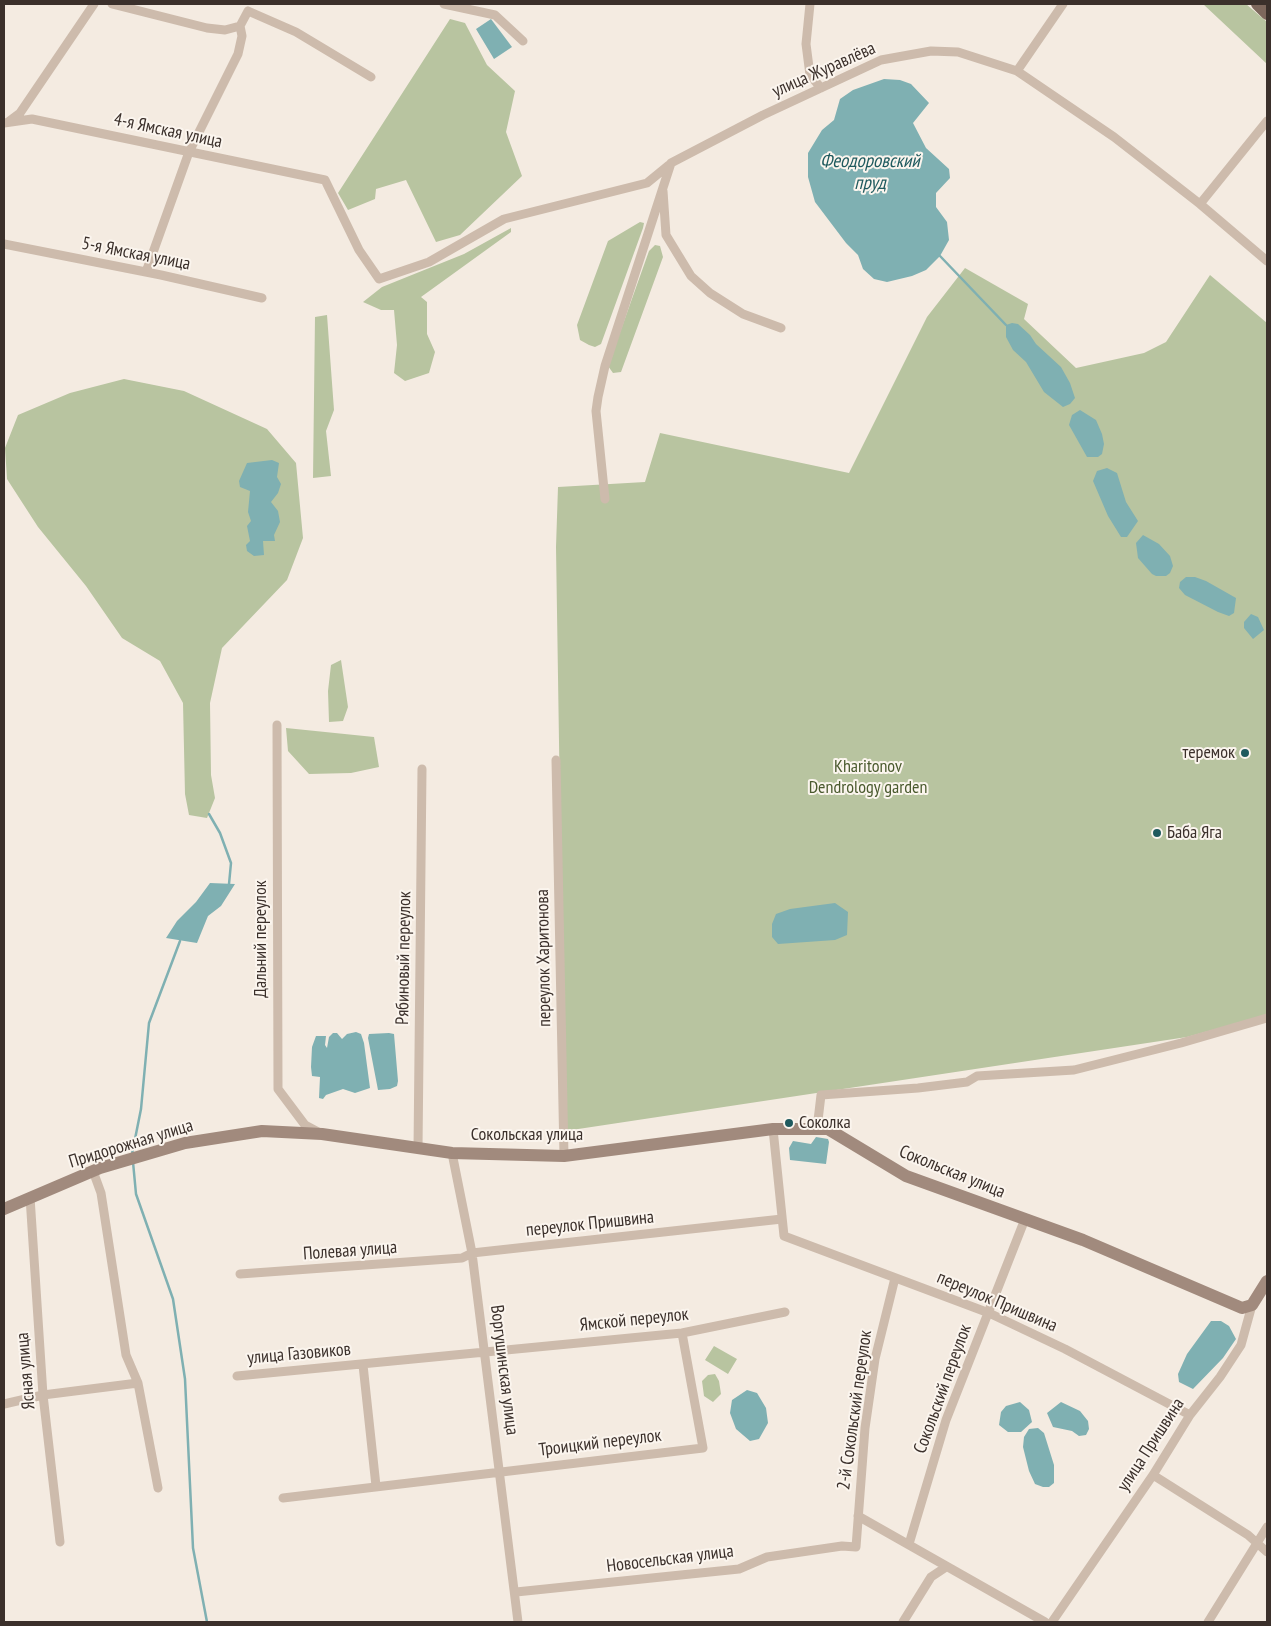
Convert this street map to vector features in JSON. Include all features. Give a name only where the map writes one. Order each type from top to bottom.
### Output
[{"type":"main road","points":[[1257,4],[1267,14]]},
{"type":"street","points":[[4,124],[20,113],[94,4]]},
{"type":"street","points":[[112,4],[207,28],[225,30],[240,26]]},
{"type":"street","points":[[444,4],[496,15],[523,41]]},
{"type":"street","points":[[810,4],[806,44],[810,75],[821,88]]},
{"type":"street","points":[[1017,71],[1063,4]]},
{"type":"street","points":[[146,272],[189,152],[238,54],[242,36],[240,26],[248,7],[296,32],[372,77]]},
{"type":"street","name":"улица Журавлёва","points":[[325,180],[359,250],[379,280],[429,262],[504,219],[647,183],[671,163],[763,115],[882,60],[932,50],[967,53],[1017,71],[1114,137],[1200,204],[1267,261]]},
{"type":"street","name":"4-я Ямская улица","points":[[4,124],[32,119],[325,180]]},
{"type":"street","points":[[1200,204],[1267,120]]},
{"type":"street","points":[[605,499],[605,484],[596,411],[598,396],[605,366],[671,163]]},
{"type":"street","points":[[662,186],[666,235],[691,276],[710,293],[742,314],[781,328]]},
{"type":"street","name":"5-я Ямская улица","points":[[4,244],[146,272],[262,298]]},
{"type":"street","name":"Дальний переулок","points":[[277,725],[278,1089],[305,1125],[322,1134]]},
{"type":"street","name":"переулок Харитонова","points":[[556,760],[564,1156]]},
{"type":"street","name":"Рябиновый переулок","points":[[418,1148],[422,769]]},
{"type":"street","points":[[817,1129],[821,1095],[967,1082],[977,1076],[1074,1070],[1182,1043],[1267,1018]]},
{"type":"street","points":[[774,1128],[782,1219]]},
{"type":"street","name":"Сокольская улица","points":[[452,1153],[564,1156],[774,1128],[828,1128],[906,1176],[1082,1240],[1242,1308],[1252,1305]]},
{"type":"street","name":"Придорожная улица","points":[[4,1209],[93,1171],[132,1158],[185,1143],[262,1131],[322,1134],[452,1153]]},
{"type":"street","name":"Воргушинская улица","points":[[452,1153],[472,1253],[486,1352],[516,1592],[518,1622]]},
{"type":"street","points":[[93,1171],[101,1193],[126,1355],[138,1383],[158,1488]]},
{"type":"street","name":"Ясная улица","points":[[30,1197],[44,1395],[60,1542]]},
{"type":"street","name":"переулок Пришвина","points":[[462,1258],[472,1253],[782,1219],[784,1236],[989,1312],[1066,1349],[1190,1415]]},
{"type":"street","name":"Сокольский переулок","points":[[908,1544],[946,1420],[1025,1219]]},
{"type":"street","name":"Полевая улица","points":[[240,1274],[462,1258]]},
{"type":"street","name":"2-й Сокольский переулок","points":[[856,1547],[865,1428],[875,1359],[896,1278]]},
{"type":"street","name":"улица Пришвина","points":[[1052,1622],[1153,1475],[1190,1415],[1220,1378],[1241,1345],[1252,1305],[1266,1284]]},
{"type":"street","name":"Ямской переулок","points":[[363,1365],[682,1333],[785,1312]]},
{"type":"street","name":"Троицкий переулок","points":[[283,1498],[703,1448],[682,1333]]},
{"type":"street","points":[[363,1365],[376,1486]]},
{"type":"street","name":"улица Газовиков","points":[[237,1376],[363,1365]]},
{"type":"street","points":[[4,1404],[44,1395],[138,1383]]},
{"type":"street","points":[[1153,1475],[1248,1535],[1267,1552]]},
{"type":"street","points":[[858,1516],[1046,1622]]},
{"type":"street","points":[[1208,1622],[1267,1527]]},
{"type":"street","name":"Новосельская улица","points":[[516,1592],[738,1569],[767,1557],[842,1546],[856,1547]]},
{"type":"street","points":[[903,1622],[931,1577],[946,1567]]},
{"type":"green space","points":[[1203,4],[1246,4],[1267,22],[1267,64]]},
{"type":"green space","points":[[450,19],[465,23],[487,65],[515,91],[506,132],[522,176],[460,235],[436,242],[406,180],[376,189],[375,199],[348,210],[338,193]]},
{"type":"green space","points":[[640,222],[644,223],[643,228],[601,344],[595,347],[589,345],[580,340],[577,325],[608,241]]},
{"type":"green space","points":[[511,228],[511,232],[421,297],[427,302],[427,334],[435,352],[429,373],[405,381],[394,373],[397,345],[394,310],[381,310],[363,302],[382,287],[464,254]]},
{"type":"green space","points":[[655,245],[660,246],[663,257],[621,372],[613,373],[608,366],[649,251]]},
{"type":"green space","name":"Kharitonov Dendrology garden","points":[[965,268],[1028,304],[1024,319],[1076,368],[1144,353],[1166,342],[1210,275],[1267,323],[1267,1015],[1187,1037],[565,1131],[556,547],[558,487],[645,482],[660,433],[849,473],[927,317]]},
{"type":"green space","points":[[327,315],[334,410],[326,431],[331,476],[313,478],[315,317]]},
{"type":"green space","points":[[124,379],[184,391],[267,429],[296,463],[303,538],[287,580],[222,648],[210,703],[211,775],[215,798],[207,818],[189,815],[185,794],[183,703],[160,661],[122,638],[86,586],[38,527],[7,479],[5,448],[18,415],[70,393]]},
{"type":"green space","points":[[341,660],[348,707],[343,721],[329,722],[328,691],[331,665]]},
{"type":"green space","points":[[286,728],[374,737],[379,767],[351,773],[309,774],[288,751]]},
{"type":"green space","points":[[714,1346],[737,1359],[728,1374],[705,1360]]},
{"type":"green space","points":[[715,1374],[719,1381],[721,1394],[713,1402],[704,1396],[702,1381],[708,1375]]},
{"type":"water","points":[[491,19],[512,47],[494,59],[476,29]]},
{"type":"water","name":"Феодоровский пруд","points":[[884,79],[900,80],[911,84],[929,103],[913,123],[926,148],[949,169],[950,178],[936,193],[936,207],[947,222],[949,240],[940,256],[926,270],[912,276],[887,282],[874,279],[863,269],[858,255],[846,243],[815,202],[808,177],[808,153],[822,130],[834,120],[840,99],[853,90]]},
{"type":"water","points":[[1018,324],[1061,367],[1070,383],[1075,398],[1070,404],[1063,407],[1044,392],[1026,362],[1013,350],[1006,337],[1006,325]]},
{"type":"water","points":[[1080,410],[1096,420],[1102,434],[1104,444],[1102,454],[1098,457],[1087,457],[1069,425],[1072,415]]},
{"type":"water","points":[[272,460],[279,463],[277,477],[281,484],[278,493],[271,502],[278,511],[280,522],[274,535],[275,541],[263,541],[264,555],[254,556],[247,551],[246,545],[250,541],[247,526],[251,521],[248,512],[250,491],[240,487],[239,481],[247,463]]},
{"type":"water","points":[[1107,468],[1117,473],[1126,502],[1138,521],[1127,537],[1121,537],[1108,516],[1093,481],[1097,471]]},
{"type":"water","points":[[1143,535],[1159,544],[1170,556],[1173,566],[1170,573],[1166,576],[1152,574],[1138,558],[1136,543]]},
{"type":"water","points":[[1186,577],[1195,577],[1206,581],[1236,598],[1234,613],[1229,616],[1218,612],[1185,595],[1179,588],[1180,582]]},
{"type":"water","points":[[1251,614],[1258,617],[1264,630],[1253,639],[1244,628],[1244,622]]},
{"type":"water","points":[[210,883],[235,884],[221,906],[208,916],[197,943],[166,938],[177,921],[196,902]]},
{"type":"water","points":[[835,903],[848,912],[847,935],[835,940],[778,944],[772,937],[772,924],[776,914],[790,909]]},
{"type":"water","points":[[356,1032],[361,1034],[364,1043],[370,1088],[355,1093],[343,1089],[326,1095],[323,1099],[319,1098],[320,1077],[312,1076],[311,1067],[312,1047],[316,1036],[326,1036],[325,1045],[327,1048],[329,1037],[333,1033],[337,1033],[342,1039],[347,1034]]},
{"type":"water","points":[[369,1034],[394,1034],[398,1081],[397,1086],[378,1090],[368,1038]]},
{"type":"water","points":[[816,1137],[828,1139],[826,1164],[790,1160],[789,1148],[793,1141],[811,1144]]},
{"type":"water","points":[[1211,1321],[1221,1321],[1229,1326],[1236,1339],[1223,1358],[1193,1389],[1179,1382],[1178,1374],[1187,1354]]},
{"type":"water","points":[[747,1390],[757,1393],[766,1408],[768,1423],[759,1439],[750,1441],[736,1429],[730,1413],[732,1400]]},
{"type":"water","points":[[1020,1402],[1029,1410],[1032,1422],[1021,1432],[1008,1432],[999,1425],[1001,1412],[1006,1406]]},
{"type":"water","points":[[1061,1402],[1080,1411],[1088,1421],[1089,1429],[1086,1435],[1079,1436],[1072,1431],[1053,1427],[1047,1413]]},
{"type":"water","points":[[1038,1428],[1044,1433],[1054,1465],[1054,1483],[1049,1487],[1035,1484],[1029,1471],[1023,1447],[1024,1437],[1029,1429]]},
{"type":"waterway","points":[[940,256],[1006,325]]},
{"type":"waterway","points":[[209,814],[220,833],[231,863],[229,884]]},
{"type":"waterway","points":[[132,1154],[141,1109],[149,1023],[180,941]]},
{"type":"waterway","points":[[133,1162],[136,1194],[173,1299],[185,1379],[193,1548],[207,1622]]},
{"type":"place","name":"теремок","points":[[1245,753]]},
{"type":"place","name":"Баба Яга","points":[[1157,833]]},
{"type":"place","name":"Соколка","points":[[789,1123]]}]
